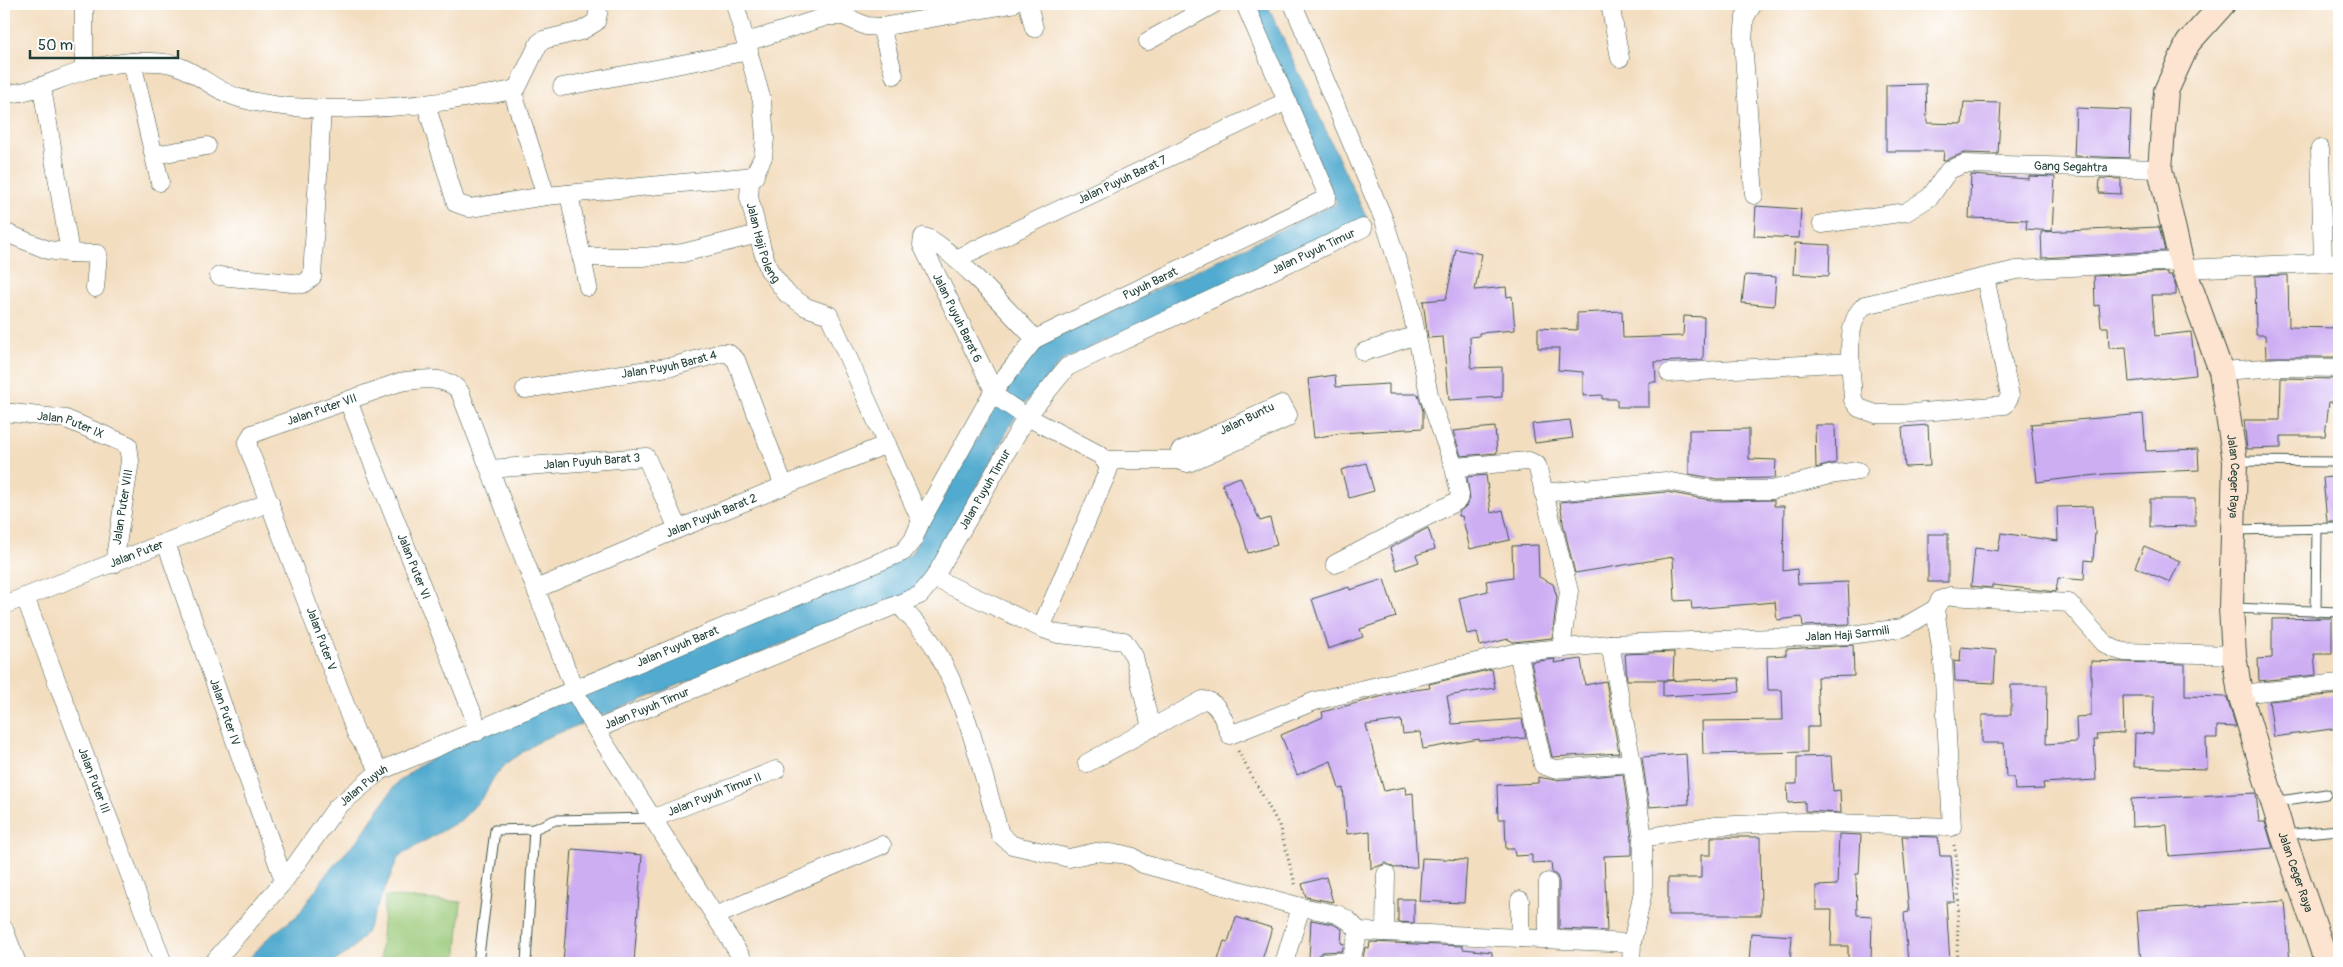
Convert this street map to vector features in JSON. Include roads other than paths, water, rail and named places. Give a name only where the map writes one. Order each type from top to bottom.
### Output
[{"type":"main road","name":"Jalan Ceger Raya","points":[[2223,4],[2188,43],[2166,91],[2160,169],[2183,265],[2221,371],[2235,461],[2231,608],[2234,655],[2240,694],[2283,835],[2330,955]]},
{"type":"street","points":[[84,4],[84,70]]},
{"type":"street","points":[[4,94],[17,94],[42,88],[84,70],[132,62],[178,64],[219,91],[274,106],[322,108],[426,104],[512,90],[520,84],[539,43],[543,40],[581,31],[596,22],[598,14],[597,4]]},
{"type":"street","name":"Jalan Haji Poleng","points":[[735,4],[762,100],[765,138],[763,157],[750,184],[749,197],[769,270],[787,294],[806,308],[829,315],[921,521]]},
{"type":"street","points":[[562,87],[748,47],[828,16],[844,16],[866,26],[881,27],[1012,4]]},
{"type":"street","points":[[1028,4],[1034,28]]},
{"type":"street","points":[[1148,41],[1214,4]]},
{"type":"street","points":[[1245,4],[1287,101]]},
{"type":"street","points":[[1293,4],[1384,220],[1409,299],[1430,398],[1454,467],[1460,495],[1457,501],[1335,564]]},
{"type":"street","points":[[1610,4],[1620,58]]},
{"type":"street","points":[[1753,4],[1745,17],[1743,40],[1754,195]]},
{"type":"street","points":[[881,27],[894,76]]},
{"type":"street","points":[[132,62],[160,182]]},
{"type":"street","points":[[42,88],[70,253]]},
{"type":"street","points":[[512,90],[546,196]]},
{"type":"street","name":"Puyuh Barat","points":[[995,394],[1035,339],[1327,198],[1327,194],[1287,101]]},
{"type":"street","name":"Jalan Puyuh Barat 7","points":[[956,259],[1287,101]]},
{"type":"street","points":[[426,104],[456,203],[470,208],[546,196],[755,176]]},
{"type":"street","points":[[219,276],[303,284],[312,277],[322,108]]},
{"type":"street","points":[[154,156],[207,146]]},
{"type":"street","points":[[1985,277],[2010,396],[2005,405],[1900,414],[1866,412],[1859,408],[1853,400],[1851,362],[1853,321],[1858,311],[1864,306],[1985,277],[2016,270],[2331,262],[2320,149]]},
{"type":"street","name":"Gang Segahtra","points":[[1822,224],[1906,212],[1930,197],[1950,170],[1956,166],[1980,164],[2160,169]]},
{"type":"street","points":[[569,194],[588,287]]},
{"type":"street","name":"Jalan Puyuh Timur","points":[[595,726],[900,605],[920,595],[934,578],[1025,415],[1067,367],[1363,228]]},
{"type":"street","points":[[4,232],[48,250],[98,254],[95,288]]},
{"type":"street","points":[[582,257],[643,257],[683,253],[758,234]]},
{"type":"street","name":"Jalan Puyuh Barat 6","points":[[956,259],[932,238],[923,237],[922,245],[995,394]]},
{"type":"street","points":[[956,259],[1035,339]]},
{"type":"street","points":[[1364,352],[1417,335]]},
{"type":"street","name":"Jalan Puyuh Barat 4","points":[[525,389],[674,366],[721,352],[728,353],[736,360],[784,486]]},
{"type":"street","points":[[1669,373],[1851,362]]},
{"type":"street","points":[[2221,371],[2280,367],[2339,368]]},
{"type":"street","name":"Jalan Puter VII","points":[[270,502],[247,444],[248,438],[252,434],[400,382],[416,379],[448,382],[460,392],[490,469]]},
{"type":"street","points":[[995,394],[1025,415],[1100,455],[1105,460],[1108,471],[1041,628]]},
{"type":"street","name":"Jalan Puyuh Barat","points":[[576,692],[903,552],[913,540],[921,521],[995,394]]},
{"type":"street","name":"Jalan Puter VI","points":[[348,401],[474,717],[477,732]]},
{"type":"street","name":"Jalan Buntu","points":[[1105,460],[1177,460],[1188,463],[1286,418],[1288,415],[1280,403],[1180,451],[1177,460]]},
{"type":"street","name":"Jalan Puter IX","points":[[4,412],[66,419],[123,442],[130,450]]},
{"type":"street","name":"Jalan Puyuh Barat 2","points":[[536,589],[887,444]]},
{"type":"street","name":"Jalan Puter VIII","points":[[114,564],[130,461],[130,450]]},
{"type":"street","name":"Jalan Puyuh Barat 3","points":[[490,469],[646,457],[678,529]]},
{"type":"street","points":[[1454,467],[1529,461],[1537,465],[1569,591],[1561,649]]},
{"type":"street","points":[[490,469],[576,692],[595,726],[746,963]]},
{"type":"street","points":[[1543,493],[1666,481],[1716,490],[1772,490],[1829,474],[1858,471]]},
{"type":"street","name":"Jalan Puter","points":[[4,605],[270,502]]},
{"type":"street","name":"Jalan Puter V","points":[[270,502],[356,733],[380,771]]},
{"type":"street","name":"Jalan Puter IV","points":[[166,543],[284,881]]},
{"type":"street","points":[[934,578],[1041,628],[1058,634],[1124,641],[1134,656],[1151,728],[1087,763]]},
{"type":"street","name":"Jalan Haji Sarmili","points":[[1151,728],[1207,700],[1220,714],[1230,735],[1315,701],[1518,652],[1610,644],[1850,636],[1902,628],[1935,609],[1940,600],[1950,596],[2062,601],[2073,605],[2104,643],[2124,652],[2234,655]]},
{"type":"street","name":"Jalan Puter III","points":[[25,597],[163,963]]},
{"type":"street","points":[[900,605],[936,649],[964,710],[1000,834],[1012,845],[1070,858],[1096,852],[1121,854],[1133,857],[1144,864],[1300,907],[1337,914],[1348,920],[1358,931],[1632,943]]},
{"type":"street","points":[[1643,838],[1714,826],[1804,822],[1952,827],[1944,662],[1935,609]]},
{"type":"street","points":[[1610,644],[1632,762],[1643,838],[1643,891],[1632,943],[1631,963]]},
{"type":"street","points":[[1518,652],[1543,765],[1548,769],[1554,769],[1632,762]]},
{"type":"street","points":[[2240,694],[2339,683]]},
{"type":"street","name":"Jalan Puyuh","points":[[213,963],[284,881],[336,808],[380,771],[576,692]]},
{"type":"street","name":"Jalan Puyuh Timur II","points":[[654,818],[776,770]]},
{"type":"street","points":[[715,916],[882,845]]},
{"type":"street","points":[[1385,932],[1386,874]]},
{"type":"street","points":[[1548,882],[1548,939]]},
{"type":"street","points":[[1520,900],[1520,938]]},
{"type":"street","points":[[1284,963],[1294,936],[1300,907]]},
{"type":"street","points":[[4,929],[17,963]]},
{"type":"street","points":[[1324,963],[1351,962],[1358,931]]},
{"type":"lane","points":[[2235,461],[2339,462]]},
{"type":"lane","points":[[2316,612],[2317,528]]},
{"type":"lane","points":[[2232,530],[2339,528]]},
{"type":"lane","points":[[2231,608],[2339,612]]},
{"type":"lane","points":[[2273,802],[2326,794]]},
{"type":"lane","points":[[478,963],[494,833],[498,829],[534,829],[555,820],[654,818]]},
{"type":"lane","points":[[526,963],[534,829]]},
{"type":"lane","points":[[2283,835],[2339,830]]},
{"type":"water","points":[[1247,4],[1267,4],[1367,219],[1062,361],[1019,410],[933,567],[919,586],[902,596],[541,740],[509,761],[494,777],[483,797],[461,820],[399,856],[366,933],[350,951],[332,963],[245,963],[269,937],[298,915],[327,873],[360,837],[396,784],[417,767],[447,749],[910,555],[1000,399],[1037,346],[1337,203]]}]
